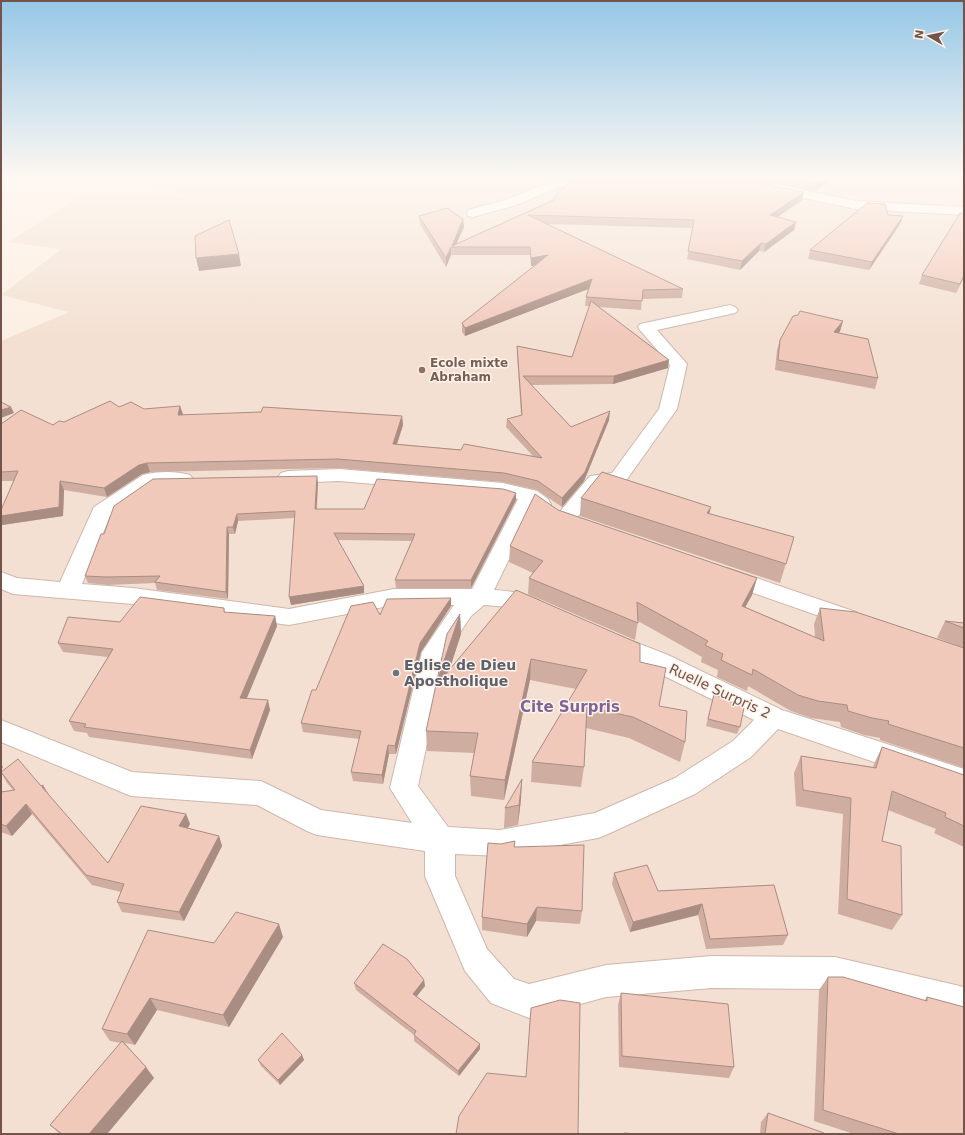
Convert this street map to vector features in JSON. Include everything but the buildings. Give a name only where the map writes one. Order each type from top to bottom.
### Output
[{"type":"street","points":[[564,520],[597,480],[618,478],[668,409],[679,364],[646,327],[730,310]]},
{"type":"street","points":[[268,477],[339,475],[503,489],[530,495],[564,520],[587,528]]},
{"type":"street","points":[[68,590],[101,512],[150,480],[198,478]]},
{"type":"street","points":[[530,495],[479,597],[463,610],[434,652],[404,788],[440,840],[440,876],[476,960],[503,991],[529,1001],[606,982],[712,972],[835,973],[964,1004]]},
{"type":"street","points":[[708,570],[866,624]]},
{"type":"street","points":[[1,580],[13,586],[133,596],[289,617],[394,597],[479,597],[513,600],[557,618]]},
{"type":"street","name":"Ruelle Surpris 2","points":[[593,634],[659,662],[773,716],[964,781]]},
{"type":"street","points":[[1,731],[131,784],[261,793],[318,822],[440,840],[500,843],[598,825],[685,786],[742,749],[773,716]]},
{"type":"shaded area","points":[[27,230],[964,230],[964,1134],[1,1134],[1,341],[69,312],[1,295],[62,249],[8,242]]},
{"type":"place","name":"Ecole mixte Abraham","points":[[422,370]]},
{"type":"place","name":"Eglise de Dieu Apostholique","points":[[396,673]]},
{"type":"district","name":"Cite Surpris","points":[[570,707]]}]
